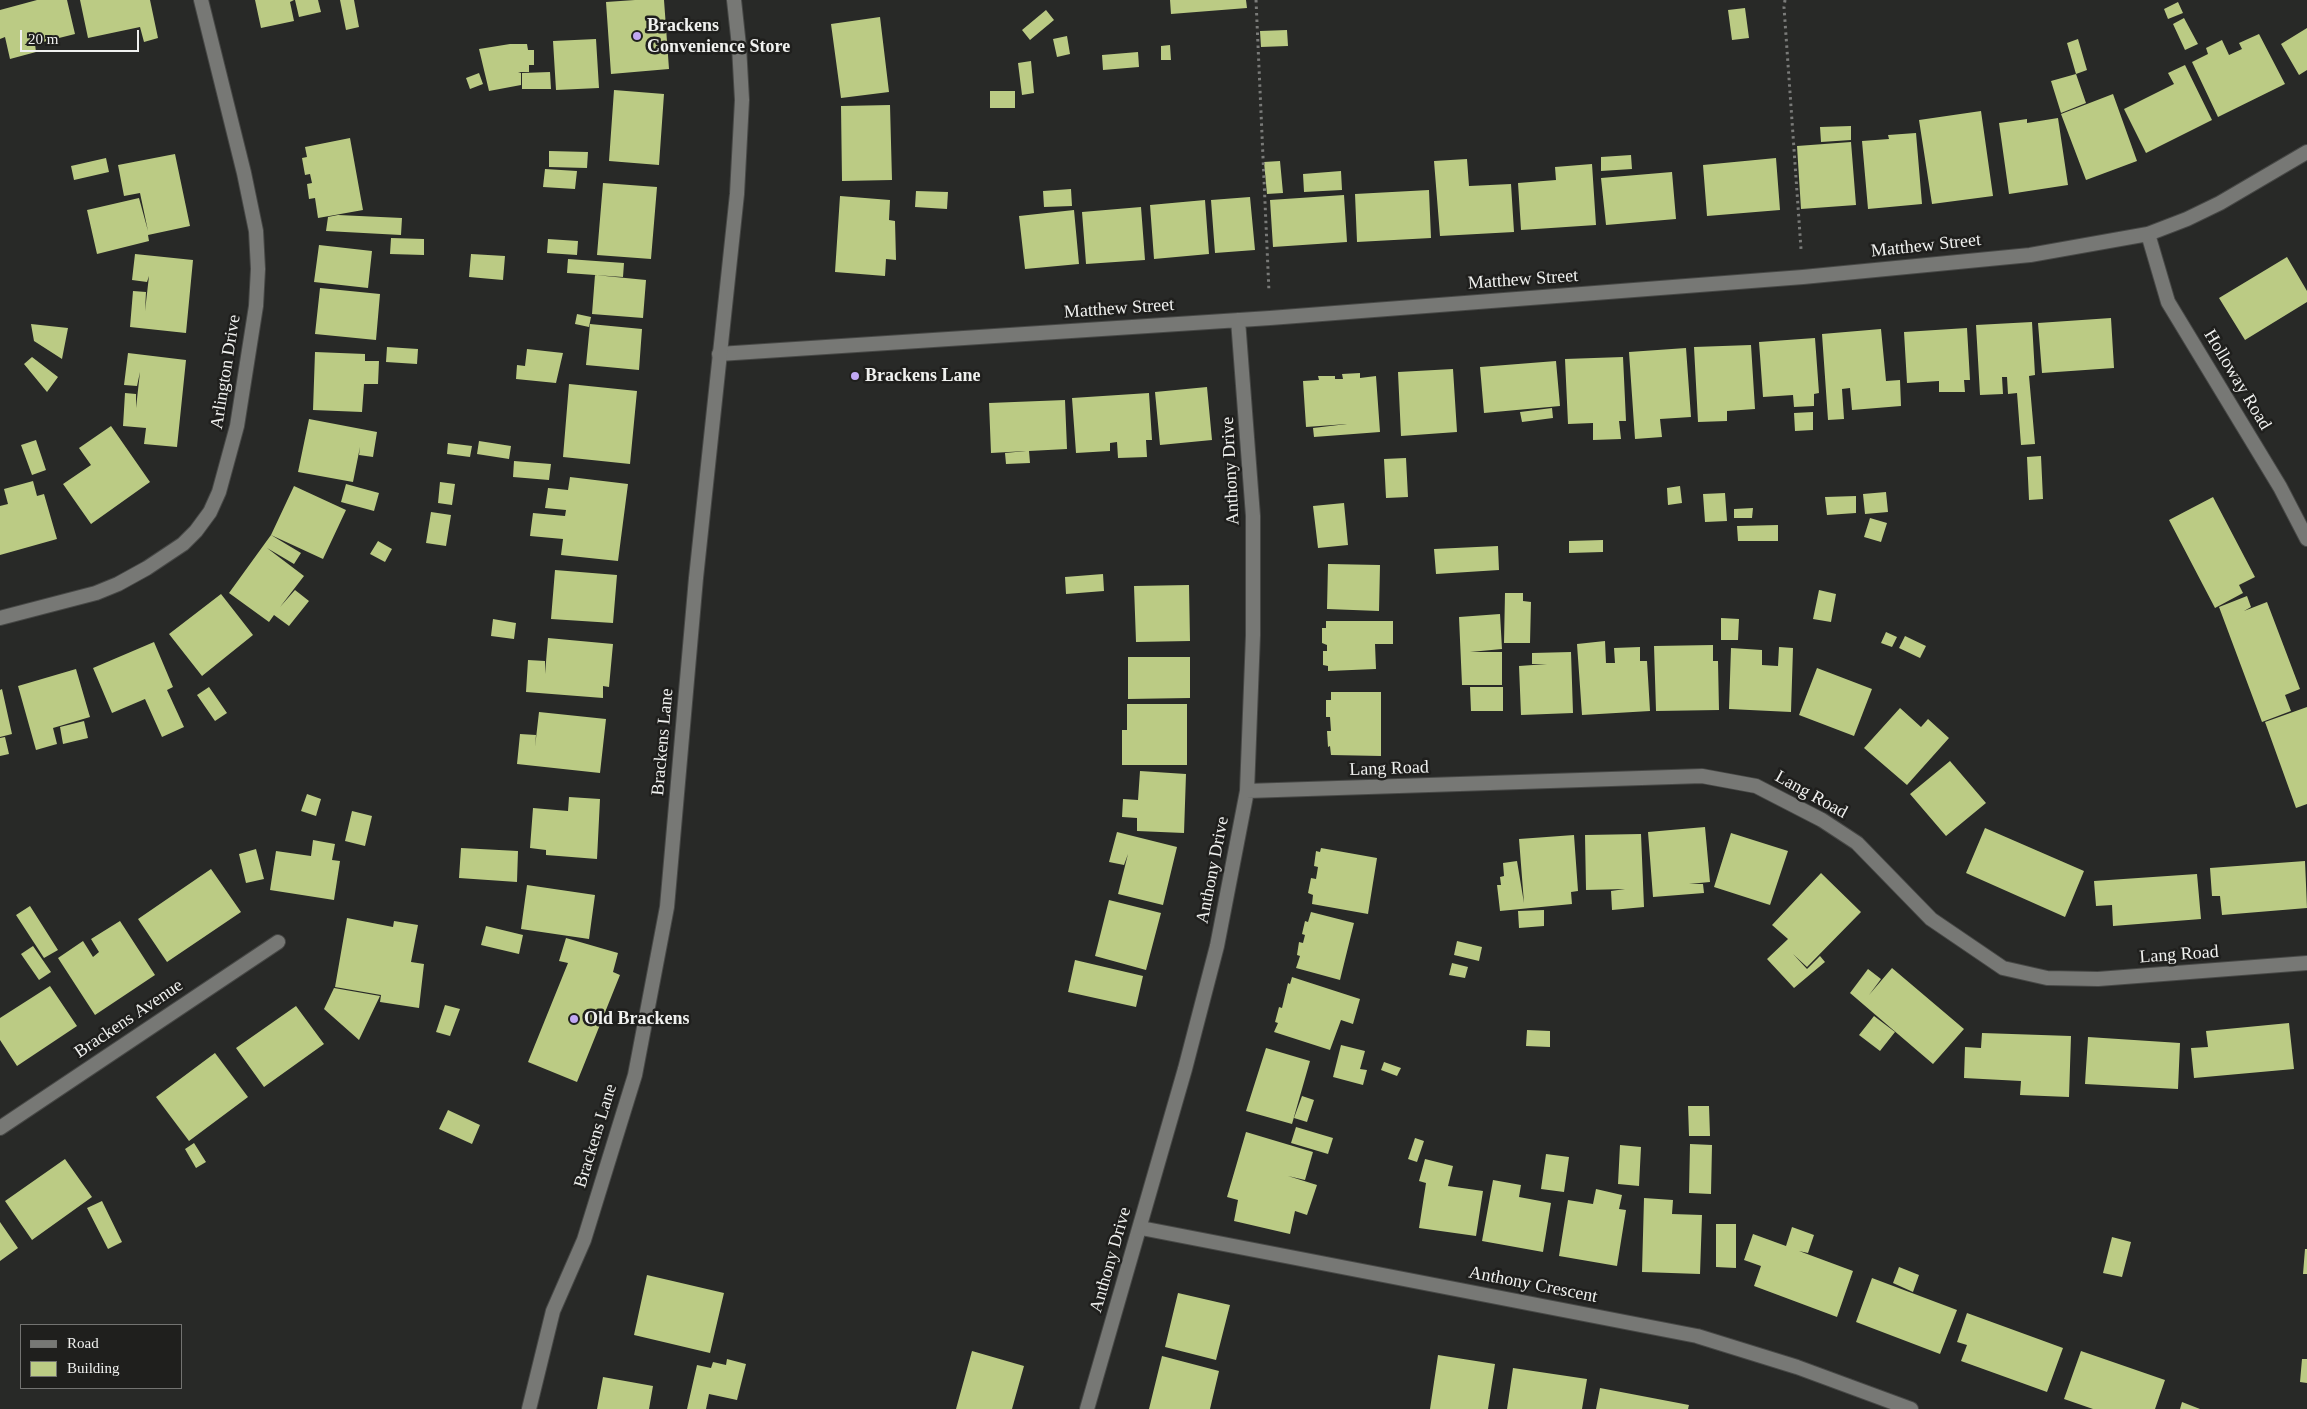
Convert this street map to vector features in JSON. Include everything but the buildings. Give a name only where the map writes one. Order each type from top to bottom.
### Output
[{"type":"street","name":"Arlington Drive","points":[[0,618],[96,592],[118,584],[154,564],[183,544],[196,531],[210,512],[224,478],[239,417],[256,306],[258,269],[256,231],[244,173],[201,0]]},
{"type":"street","name":"Brackens Lane","points":[[529,1409],[553,1311],[584,1240],[635,1075],[666,916],[696,578],[735,219],[741,144],[740,46],[734,0]]},
{"type":"street","name":"Matthew Street","points":[[719,354],[1270,318],[1803,277],[2030,255],[2078,248],[2148,234],[2187,219],[2220,203],[2307,152]]},
{"type":"street","name":"Holloway Road","points":[[2148,234],[2168,302],[2280,487],[2307,539]]},
{"type":"street","name":"Anthony Drive","points":[[1087,1409],[1141,1228],[1217,946],[1247,791],[1253,635],[1253,516],[1238,320]]},
{"type":"street","name":"Lang Road","points":[[1247,791],[1702,776],[1756,786],[1822,820],[1857,843],[1932,919],[2003,968],[2047,978],[2098,979],[2307,963]]},
{"type":"street","name":"Brackens Avenue","points":[[0,1128],[278,942]]},
{"type":"street","name":"Anthony Crescent","points":[[1141,1228],[1698,1336],[1797,1367],[1910,1409]]},
{"type":"path","points":[[1256,0],[1270,318]]},
{"type":"path","points":[[1785,0],[1784,8],[1803,277]]},
{"type":"place","name":"Brackens Convenience Store","points":[[637,36]]},
{"type":"place","name":"Brackens Lane","points":[[855,376]]},
{"type":"place","name":"Old Brackens","points":[[574,1019]]}]
